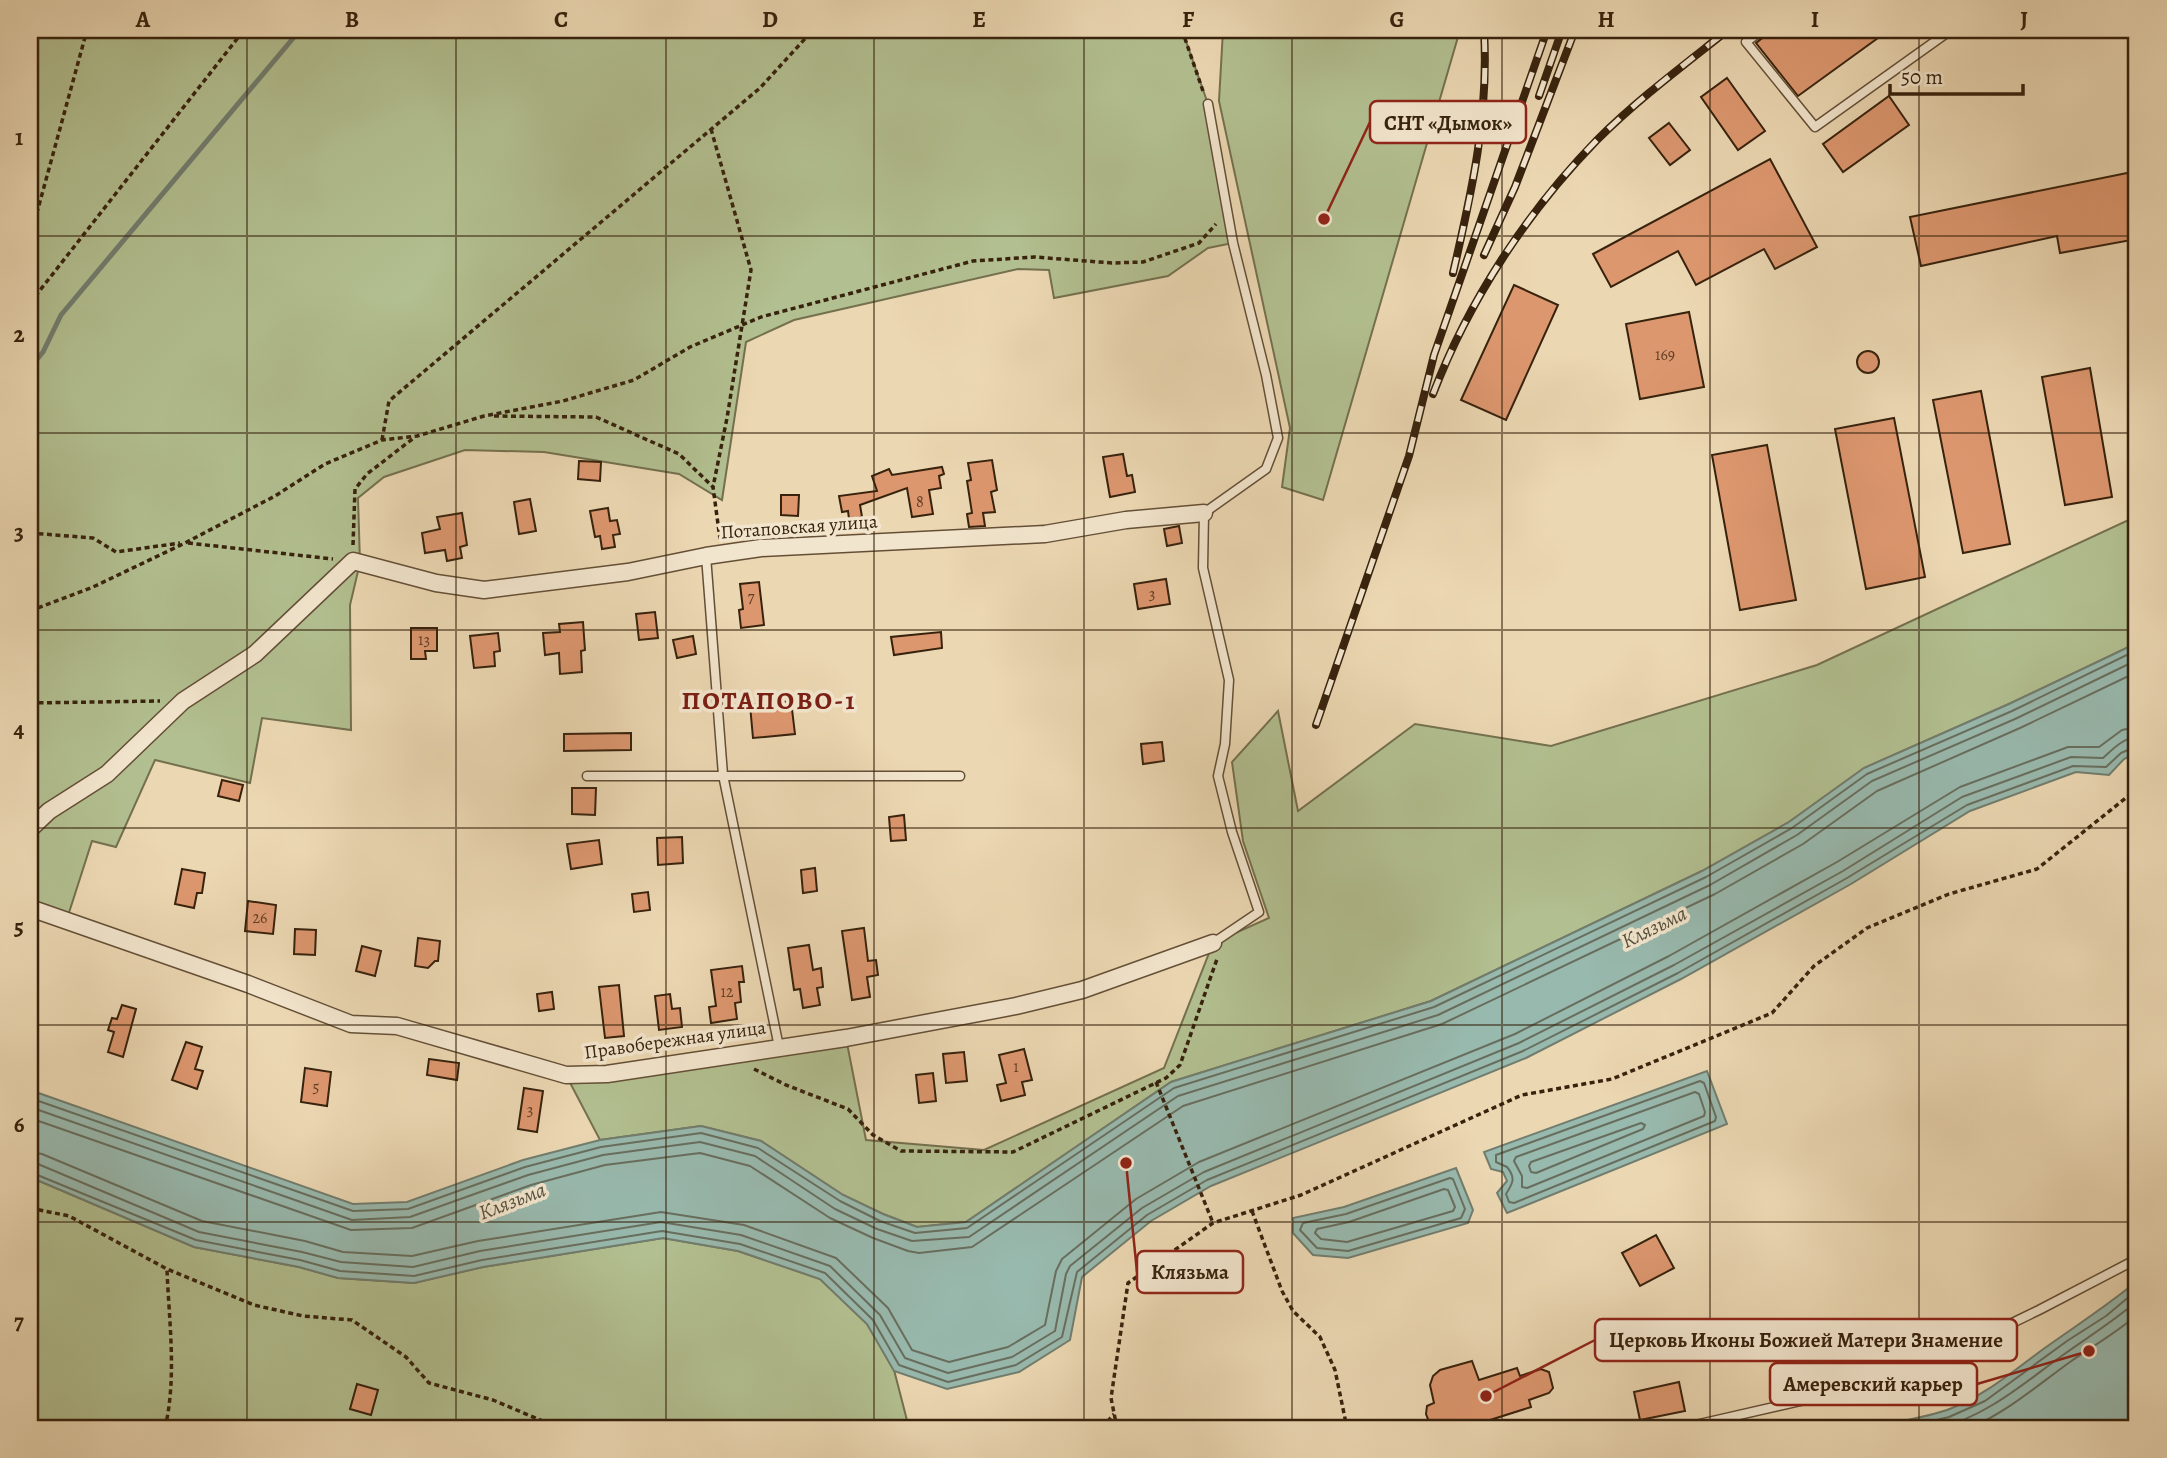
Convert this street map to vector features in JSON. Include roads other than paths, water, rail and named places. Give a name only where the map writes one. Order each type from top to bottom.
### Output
[{"type":"street","name":"Потаповская улица","points":[[30,829],[49,811],[107,774],[183,701],[255,654],[356,562],[436,583],[484,590],[628,572],[714,554],[761,548],[1045,534],[1126,520],[1204,513]]},
{"type":"street","name":"Правобережная улица","points":[[30,908],[248,984],[351,1024],[397,1026],[566,1075],[607,1074],[846,1038],[1016,1006],[1082,990],[1219,939]]},
{"type":"lane","points":[[1762,30],[1746,43],[1815,127],[1951,30]]},
{"type":"lane","points":[[1208,104],[1233,243],[1266,375],[1278,438],[1266,469],[1204,513],[1203,568],[1228,681],[1225,744],[1219,776],[1232,832],[1259,912],[1219,939]]},
{"type":"lane","points":[[714,554],[723,775],[779,1048]]},
{"type":"lane","points":[[587,776],[960,776]]},
{"type":"lane","points":[[1682,1428],[1897,1379],[2137,1259]]},
{"type":"water","points":[[2137,643],[2137,752],[2124,759],[2109,775],[2076,772],[1970,811],[1851,884],[1681,979],[1526,1058],[1211,1186],[1151,1221],[1082,1277],[1070,1340],[1019,1372],[947,1389],[894,1371],[867,1324],[820,1279],[738,1251],[663,1238],[483,1267],[414,1283],[338,1278],[299,1267],[194,1247],[30,1177],[30,1090],[353,1204],[407,1202],[523,1160],[600,1140],[701,1126],[761,1141],[843,1195],[917,1227],[966,1222],[1171,1082],[1431,1001],[1702,871],[1789,822],[1864,768],[2009,704]]},
{"type":"water","points":[[1707,1071],[1727,1124],[1507,1213],[1497,1193],[1507,1181],[1503,1172],[1491,1169],[1484,1152]]},
{"type":"water","points":[[1456,1168],[1473,1210],[1468,1223],[1348,1258],[1313,1255],[1293,1233],[1293,1218],[1344,1207]]},
{"type":"water","points":[[2137,1281],[2137,1428],[1863,1428],[1937,1413],[1960,1405],[2008,1375]]},
{"type":"waterway","points":[[30,368],[43,352],[61,315],[300,30]]},
{"type":"railway","points":[[1453,273],[1478,153],[1484,92],[1484,30]]},
{"type":"railway","points":[[1316,725],[1409,456],[1434,355],[1547,30]]},
{"type":"railway","points":[[1539,96],[1562,30]]},
{"type":"railway","points":[[1484,255],[1515,187],[1575,30]]},
{"type":"railway","points":[[1433,394],[1482,291],[1547,197],[1612,125],[1728,30]]},
{"type":"place","name":"СНТ «Дымок»","points":[[1324,219]]},
{"type":"place","name":"Клязьма","points":[[1126,1163]]},
{"type":"place","name":"Амеревский карьер","points":[[2089,1351]]},
{"type":"place","name":"Церковь Иконы Божией Матери Знамение","points":[[1486,1396]]},
{"type":"district","name":"ПОТАПОВО-1","points":[[769,700]]}]
